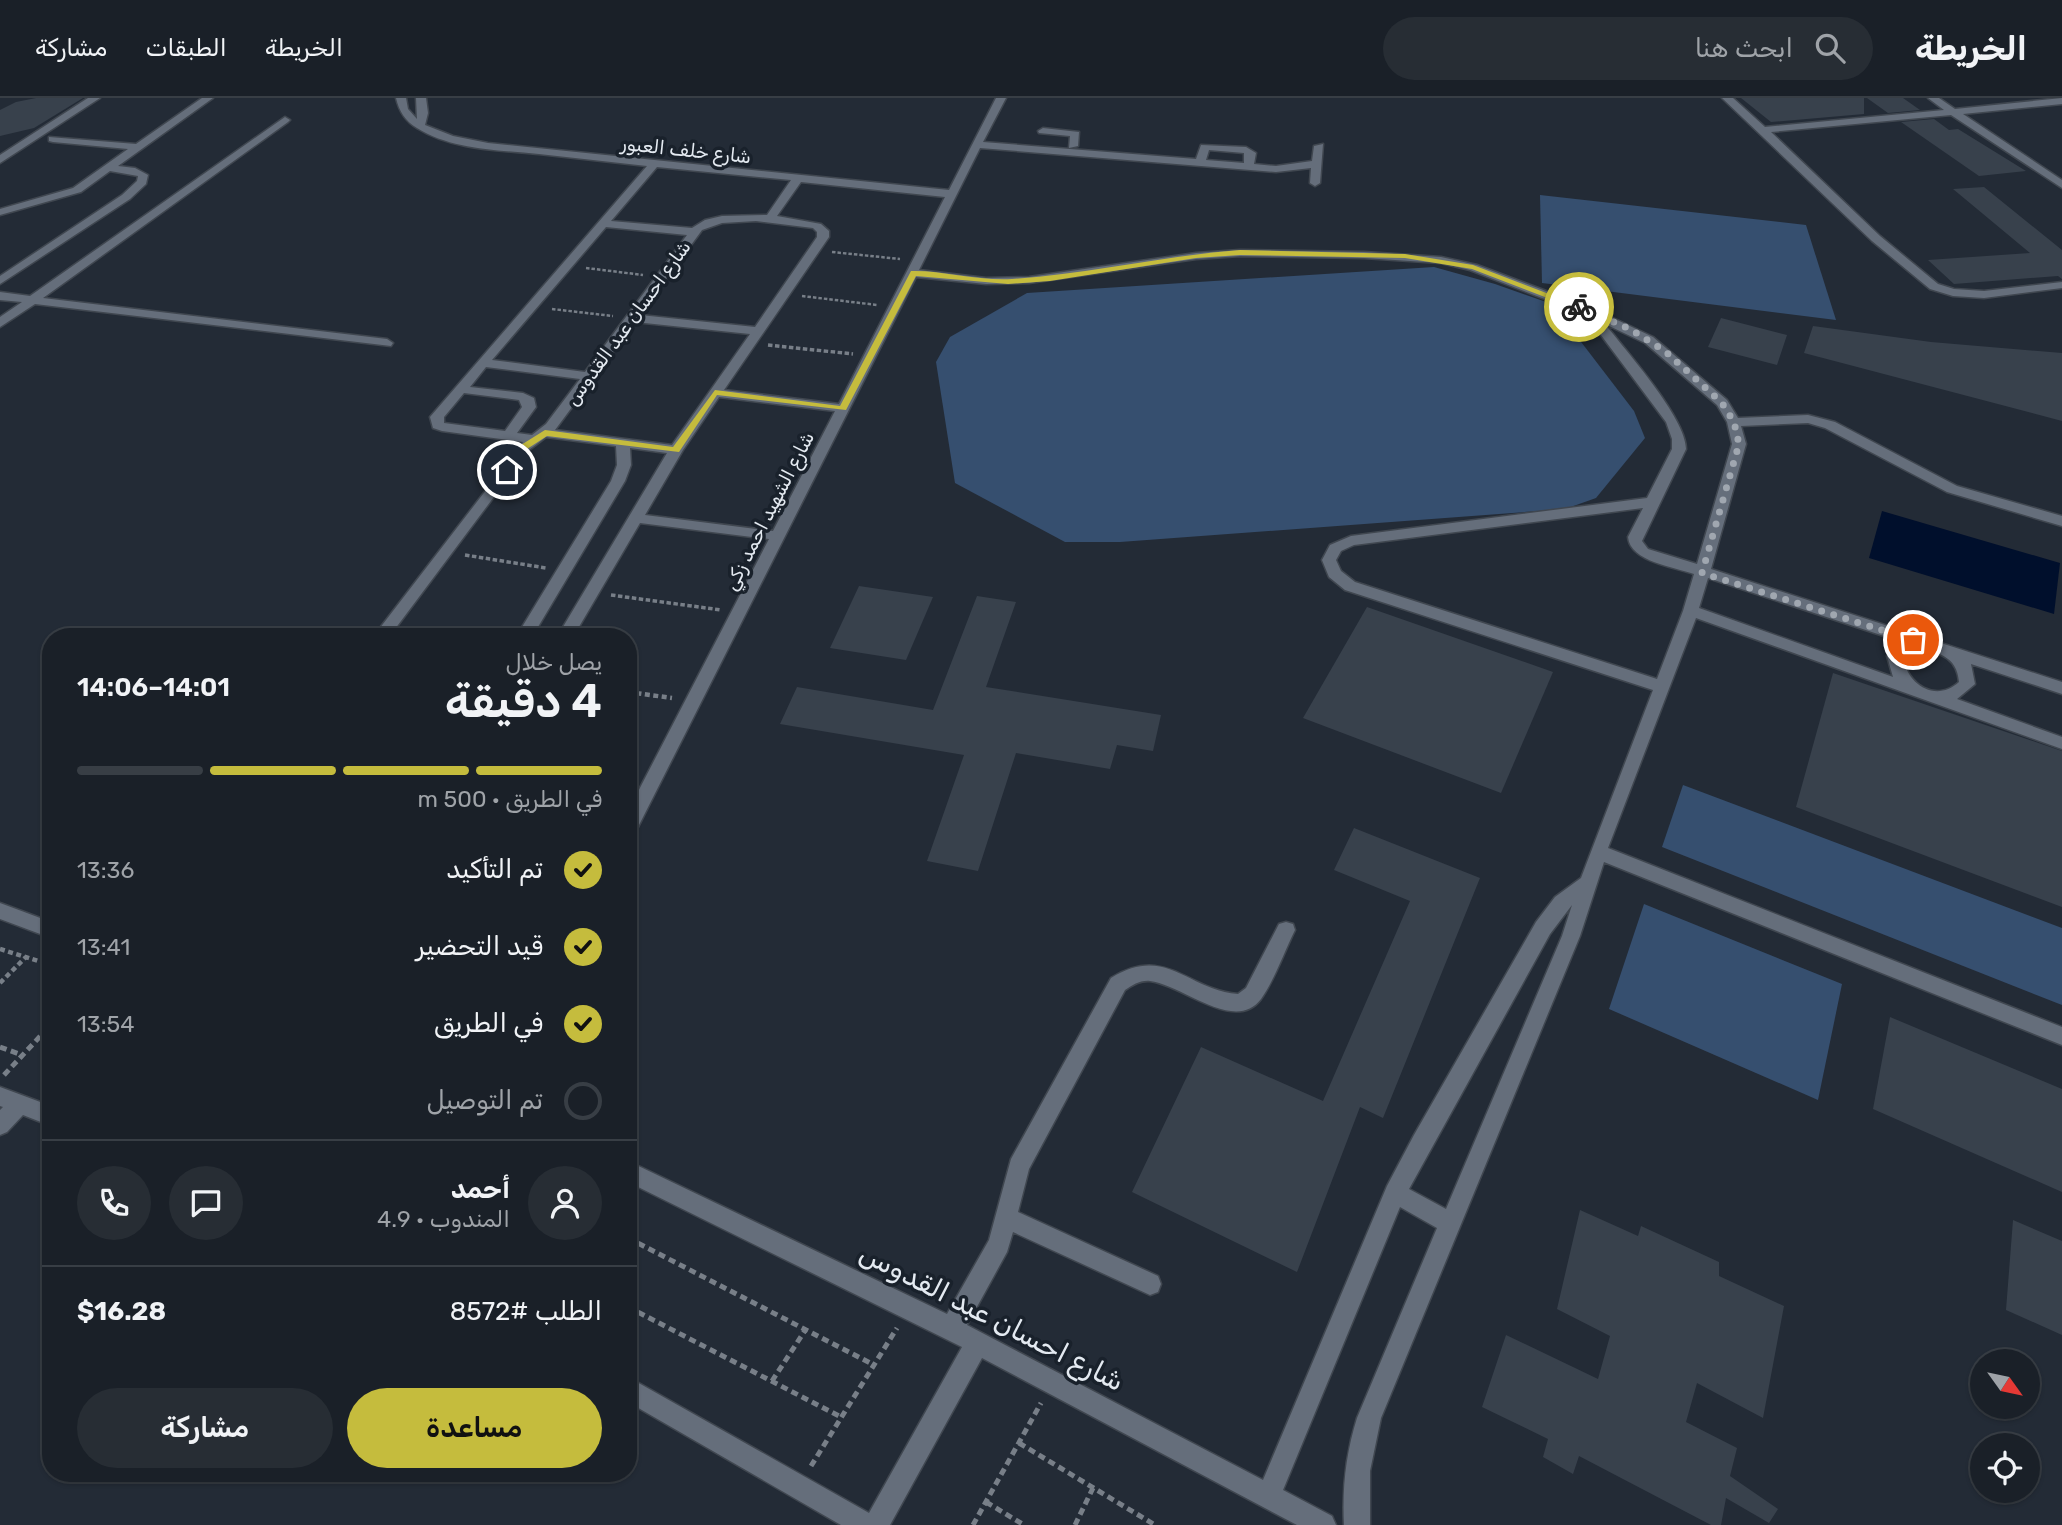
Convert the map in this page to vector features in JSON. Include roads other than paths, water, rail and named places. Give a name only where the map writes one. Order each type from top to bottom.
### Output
[{"type":"street","points":[[0,160],[95,98]]},
{"type":"street","points":[[0,212],[77,190],[208,98]]},
{"type":"street","points":[[401,98],[403,111],[420,126],[423,116],[421,98]]},
{"type":"street","name":"شارع الشهيد احمد زكي","points":[[637,812],[1001,98]]},
{"type":"street","points":[[1727,98],[1768,133],[1872,236],[1926,281],[1940,289],[1973,294],[2062,285]]},
{"type":"street","points":[[1933,98],[2062,184]]},
{"type":"street","points":[[1968,99],[1987,109]]},
{"type":"street","points":[[1962,115],[1987,109],[2062,101]]},
{"type":"street","points":[[1768,133],[2062,107]]},
{"type":"street","points":[[1038,143],[1049,119]]},
{"type":"street","points":[[0,323],[285,120]]},
{"type":"street","name":"شارع خلف العبور","points":[[420,126],[445,136],[488,146],[952,194]]},
{"type":"street","points":[[1043,131],[1076,135],[1073,146]]},
{"type":"street","points":[[53,139],[136,147]]},
{"type":"street","points":[[979,141],[1073,146],[1099,153]]},
{"type":"street","points":[[979,141],[1069,154],[1099,153],[1248,167],[1281,169],[1317,164]]},
{"type":"street","points":[[1315,183],[1319,146]]},
{"type":"street","points":[[1200,162],[1205,147],[1246,150],[1251,153],[1248,167]]},
{"type":"street","points":[[654,164],[437,417],[438,425],[508,436],[540,436],[676,450]]},
{"type":"street","points":[[0,281],[126,197],[142,181],[143,175],[131,170],[108,168]]},
{"type":"street","points":[[769,220],[798,178]]},
{"type":"street","name":"شارع احسان عبد القدوس","points":[[388,628],[524,447],[540,436],[589,376],[694,232],[703,224],[727,217],[769,220],[812,225],[821,229],[824,234],[758,331]]},
{"type":"street","points":[[603,223],[694,232]]},
{"type":"street","points":[[916,267],[954,279],[1008,281],[1060,277],[1196,256],[1240,253],[1405,256],[1473,267],[1630,329],[1665,351],[1713,394],[1734,422],[1739,444],[1691,611],[1598,852],[1572,936],[1367,1427],[1357,1474],[1357,1525]]},
{"type":"street","points":[[0,296],[387,343]]},
{"type":"street","points":[[1590,312],[1676,431],[1679,449],[1635,537],[1638,548],[1650,556],[2062,688]]},
{"type":"street","points":[[570,628],[676,450],[758,331],[631,318]]},
{"type":"street","points":[[482,363],[589,376]]},
{"type":"street","points":[[459,389],[523,397],[529,401],[529,407],[508,436]]},
{"type":"street","points":[[715,393],[843,408]]},
{"type":"street","points":[[1734,422],[1808,419],[1830,425],[1952,489],[2062,521]]},
{"type":"street","points":[[529,628],[618,481],[624,465],[623,443]]},
{"type":"street","points":[[1653,502],[1351,541],[1335,548],[1329,560],[1334,574],[1350,586],[1662,687]]},
{"type":"street","points":[[635,518],[778,536]]},
{"type":"street","points":[[1691,611],[2062,743]]},
{"type":"street","points":[[1910,689],[1897,671],[1895,656],[1899,649],[1913,640]]},
{"type":"street","points":[[1937,698],[1956,694],[1967,684],[1966,669],[1955,654]]},
{"type":"street","points":[[1598,852],[2062,1036]]},
{"type":"street","points":[[1269,1494],[1395,1193],[1543,928],[1562,902],[1587,883]]},
{"type":"street","points":[[0,911],[42,927]]},
{"type":"street","points":[[952,1329],[999,1244],[1019,1166],[1118,984],[1134,973],[1150,971],[1227,1002],[1242,1003],[1253,994],[1286,930]]},
{"type":"street","points":[[0,1096],[42,1113]]},
{"type":"street","points":[[0,1125],[20,1104]]},
{"type":"street","name":"شارع احسان عبد القدوس","points":[[637,1175],[910,1307],[1269,1494],[1323,1525]]},
{"type":"street","points":[[1395,1193],[1451,1224]]},
{"type":"street","points":[[1007,1218],[1150,1284]]},
{"type":"street","points":[[876,1525],[978,1342]]},
{"type":"street","points":[[637,1394],[866,1525]]}]
